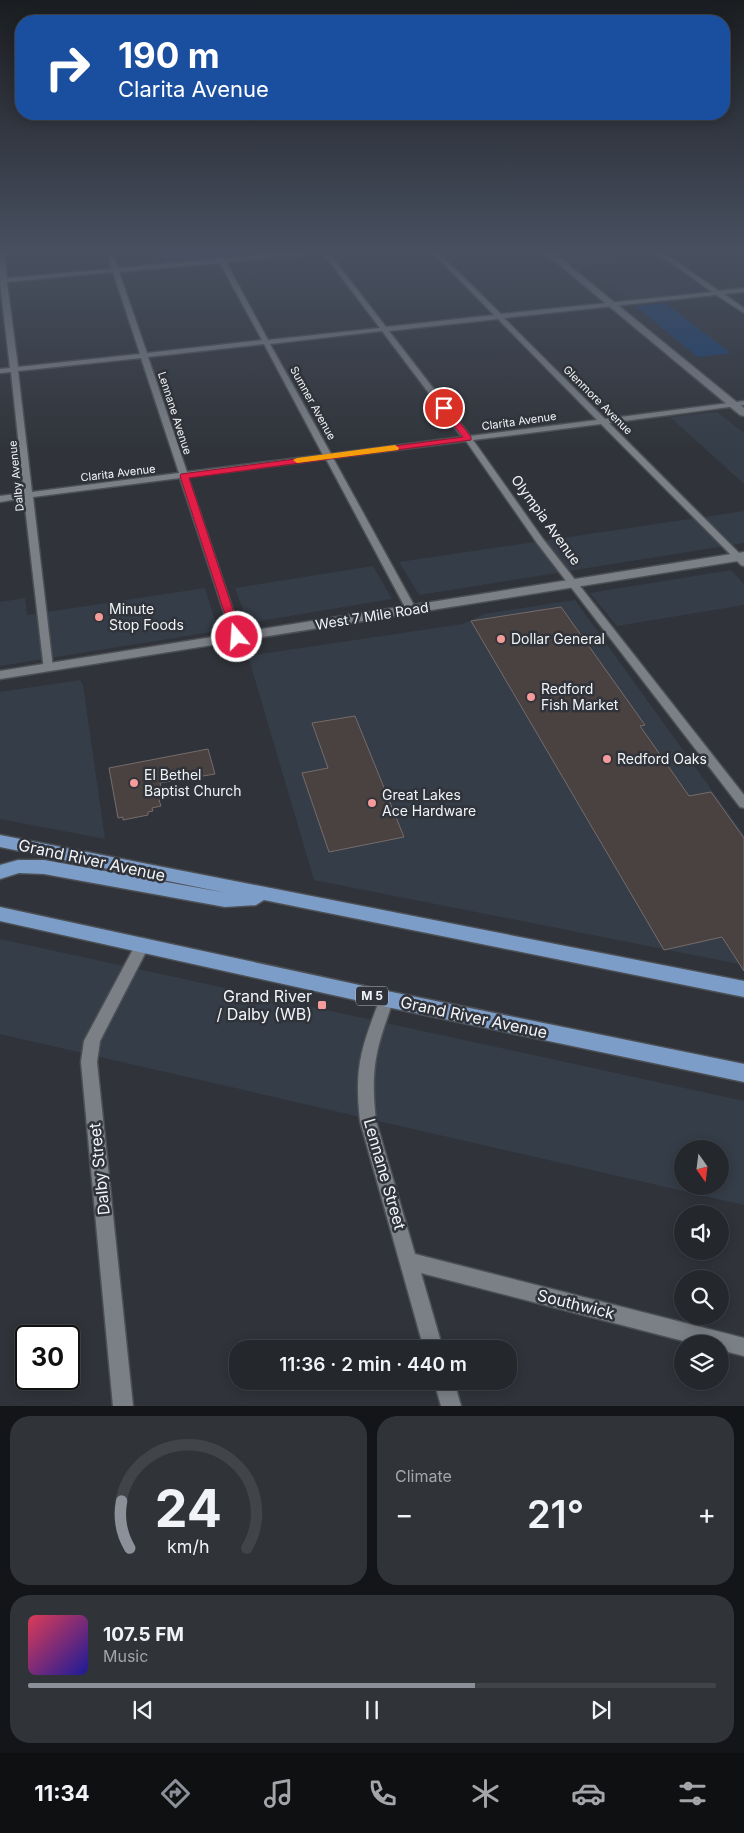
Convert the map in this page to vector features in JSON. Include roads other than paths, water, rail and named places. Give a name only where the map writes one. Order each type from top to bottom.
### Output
[{"type":"main road","points":[[629,319],[744,413]]},
{"type":"main road","name":"West 7 Mile Road","points":[[0,675],[574,583],[742,559]]},
{"type":"main road","name":"Grand River Avenue","points":[[0,841],[744,989]]},
{"type":"main road","points":[[0,872],[18,866],[44,866],[225,900],[275,896]]},
{"type":"main road","name":"Grand River Avenue","points":[[0,914],[387,999],[744,1073]]},
{"type":"main road","points":[[721,1068],[744,1067]]},
{"type":"street","name":"Dalby Avenue","points":[[7,319],[15,370],[48,668]]},
{"type":"street","name":"Lennane Avenue","points":[[131,319],[237,637]]},
{"type":"street","name":"Sumner Avenue","points":[[254,319],[411,609]]},
{"type":"street","name":"Olympia Avenue","points":[[376,319],[468,439],[540,541],[744,804]]},
{"type":"street","points":[[0,371],[486,319]]},
{"type":"street","name":"Glenmore Avenue","points":[[502,319],[742,559]]},
{"type":"street","name":"Clarita Avenue","points":[[0,499],[744,402]]},
{"type":"street","name":"Dalby Street","points":[[123,1406],[89,1062],[92,1041],[143,944]]},
{"type":"street","name":"Lennane Street","points":[[387,999],[372,1040],[365,1067],[368,1121],[431,1340]]},
{"type":"street","name":"Southwick","points":[[409,1261],[744,1347]]},
{"type":"street","points":[[447,1390],[451,1406]]},
{"type":"place","name":"Minute Stop Foods","points":[[99,617]]},
{"type":"place","name":"Dollar General","points":[[501,639]]},
{"type":"place","name":"Redford Fish Market","points":[[531,697]]},
{"type":"place","name":"Redford Oaks","points":[[607,759]]},
{"type":"place","name":"El Bethel Baptist Church","points":[[134,783]]},
{"type":"place","name":"Great Lakes Ace Hardware","points":[[372,803]]},
{"type":"place","name":"Grand River / Dalby (WB)","points":[[322,1005]]}]
